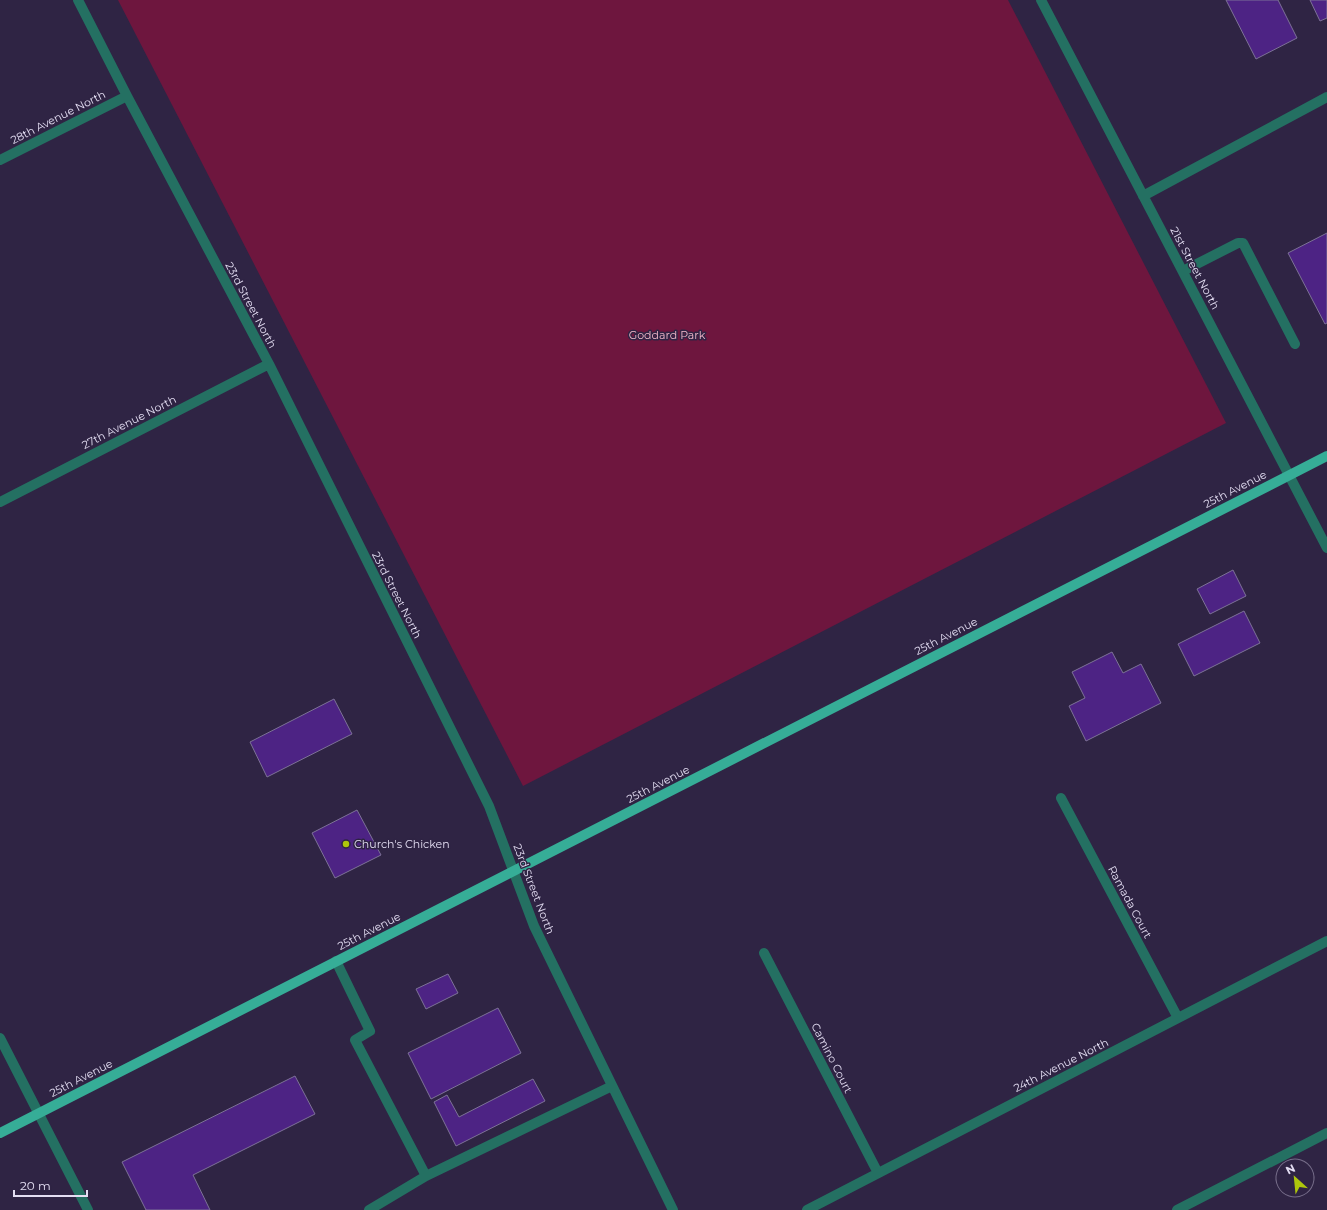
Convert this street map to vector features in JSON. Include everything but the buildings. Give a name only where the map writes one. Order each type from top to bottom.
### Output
[{"type":"main road","name":"25th Avenue","points":[[0,1133],[1327,456]]},
{"type":"street","name":"23rd Street North","points":[[78,0],[127,96],[269,364],[489,806],[534,926],[673,1210]]},
{"type":"street","name":"21st Street North","points":[[1041,0],[1327,548]]},
{"type":"street","name":"28th Avenue North","points":[[0,160],[127,96]]},
{"type":"street","points":[[1143,196],[1327,97]]},
{"type":"street","points":[[1182,271],[1238,243],[1243,244],[1295,344]]},
{"type":"street","name":"27th Avenue North","points":[[0,502],[269,364]]},
{"type":"street","name":"Ramada Court","points":[[1061,798],[1178,1018]]},
{"type":"street","name":"24th Avenue North","points":[[807,1210],[1327,941]]},
{"type":"street","name":"Camino Court","points":[[764,953],[878,1173]]},
{"type":"street","points":[[336,961],[370,1031],[355,1040],[426,1176]]},
{"type":"street","points":[[0,1038],[88,1210]]},
{"type":"street","points":[[370,1210],[426,1176],[612,1086]]},
{"type":"street","points":[[1177,1210],[1327,1133]]},
{"type":"green space","name":"Goddard Park","points":[[118,0],[1008,0],[1226,423],[523,786]]},
{"type":"place","name":"Church's Chicken","points":[[346,844]]}]
